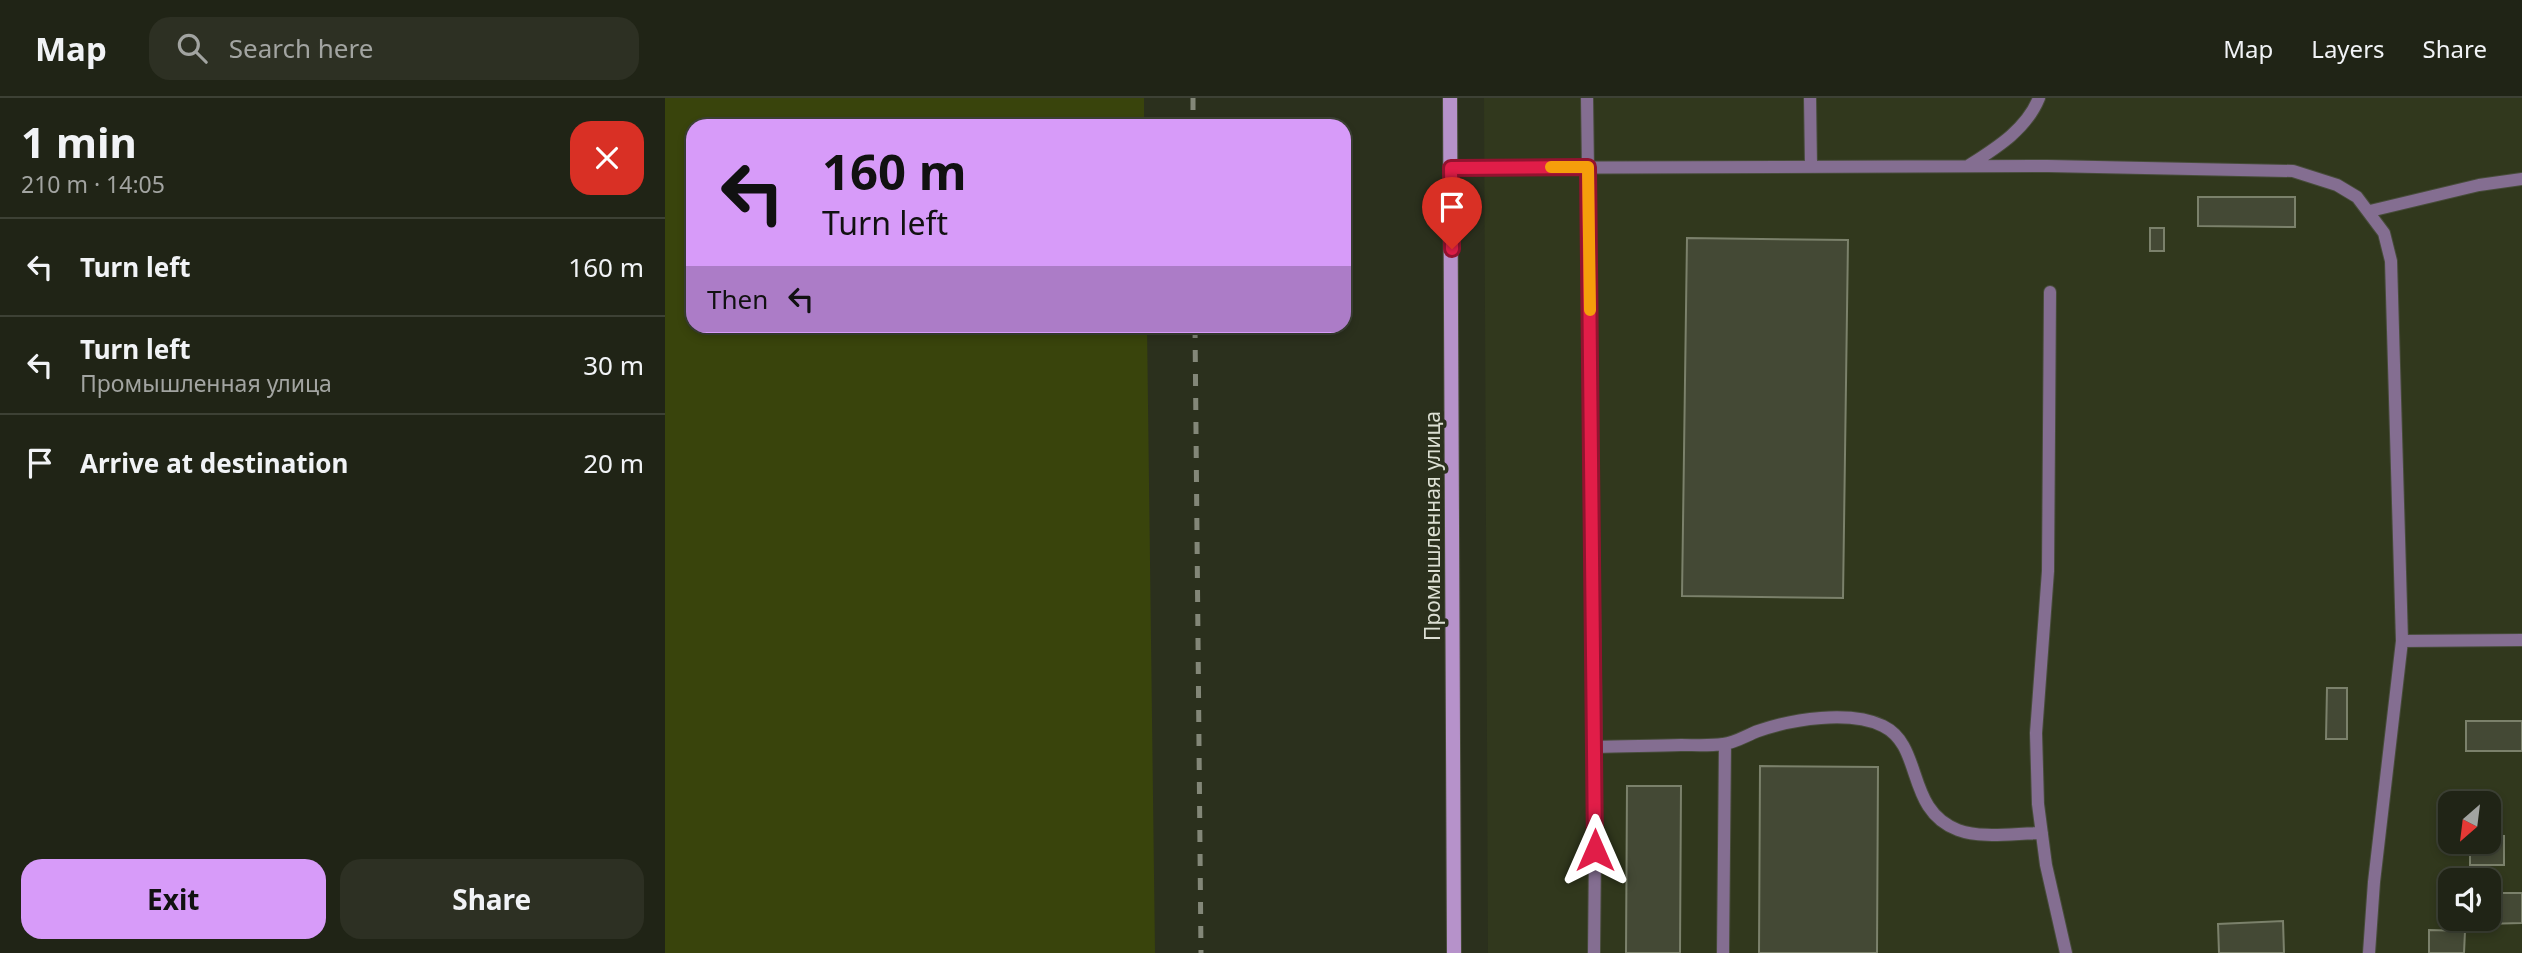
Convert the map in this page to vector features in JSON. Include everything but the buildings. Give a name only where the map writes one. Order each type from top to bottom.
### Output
[{"type":"street","name":"Промышленная улица","points":[[1450,98],[1454,953]]},
{"type":"lane","points":[[1587,98],[1596,747],[1594,953]]},
{"type":"lane","points":[[1810,98],[1811,166]]},
{"type":"lane","points":[[1968,166],[2015,132],[2027,119],[2039,98]]},
{"type":"lane","points":[[1451,168],[1968,166],[2293,171],[2337,185],[2357,197],[2384,233],[2391,261],[2402,641],[2374,882],[2369,953]]},
{"type":"lane","points":[[2370,211],[2479,185],[2522,179]]},
{"type":"lane","points":[[2050,292],[2048,571],[2036,733],[2038,804],[2046,865],[2066,953]]},
{"type":"lane","points":[[2402,641],[2522,640]]},
{"type":"lane","points":[[1596,747],[1725,744],[1760,730],[1805,719],[1868,721],[1883,726],[1898,736],[1905,747],[1918,787],[1929,808],[1940,821],[1958,830],[1978,834],[2042,833]]},
{"type":"lane","points":[[1723,953],[1725,744]]},
{"type":"shaded area","points":[[1484,98],[2522,98],[2522,953],[1488,953]]},
{"type":"green space","points":[[665,98],[1144,98],[1144,119],[686,119],[686,333],[1147,333],[1155,953],[665,953]]},
{"type":"railway","points":[[1193,98],[1193,119]]},
{"type":"railway","points":[[1195,333],[1201,953]]},
{"type":"slow traffic","points":[[1551,167],[1588,167],[1590,310]]},
{"type":"route","points":[[1452,249],[1451,168],[1588,167],[1595,850]]}]
